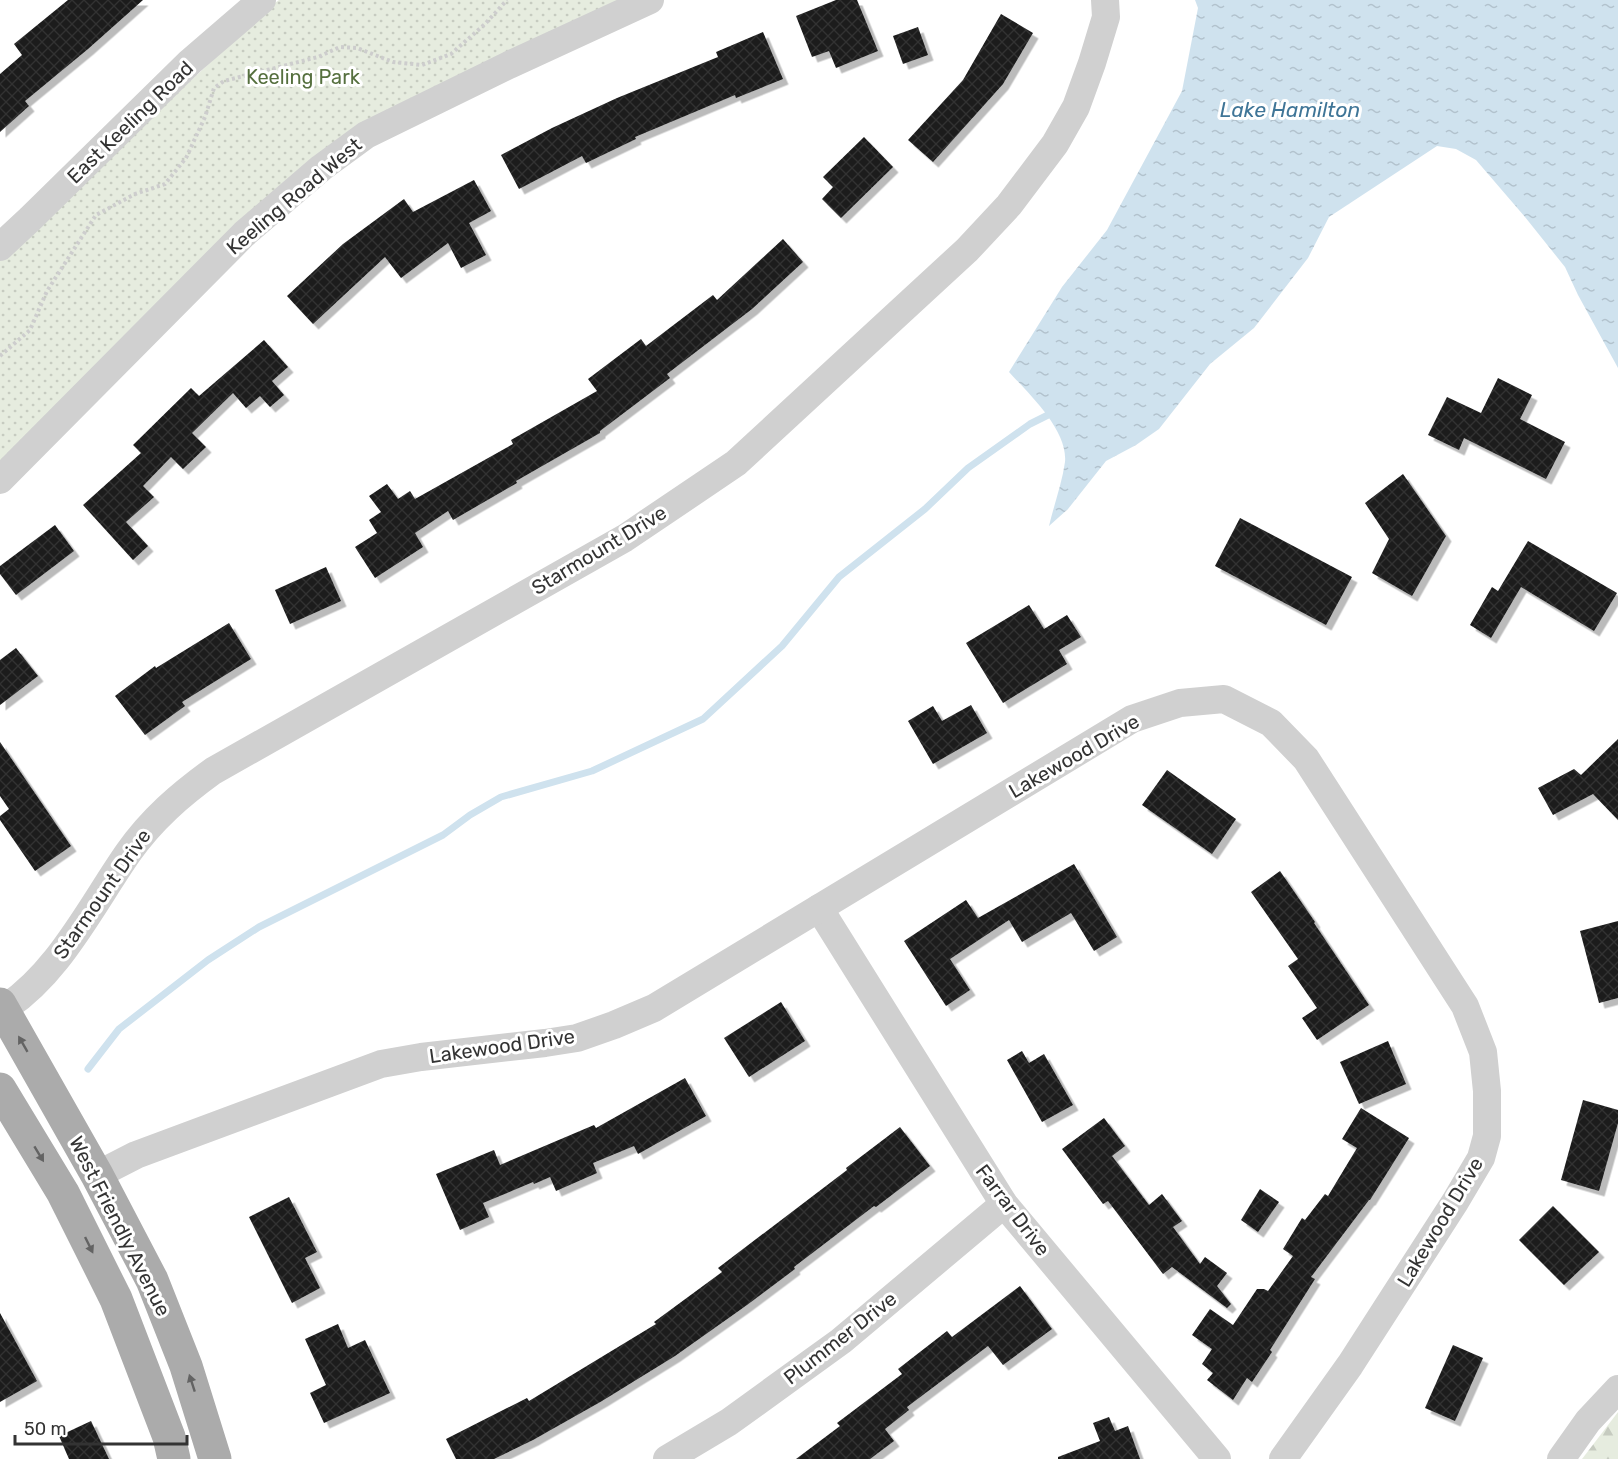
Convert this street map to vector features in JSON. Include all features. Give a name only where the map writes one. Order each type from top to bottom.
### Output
[{"type":"main road","name":"West Friendly Avenue","points":[[1,1008],[97,1175],[152,1280],[186,1366],[215,1459]]},
{"type":"main road","name":"West Friendly Avenue","points":[[0,1089],[63,1193],[116,1299],[169,1437],[174,1459]]},
{"type":"street","name":"East Keeling Road","points":[[0,247],[190,62],[262,0]]},
{"type":"street","name":"Keeling Road West","points":[[0,480],[244,234],[321,168],[366,135],[509,65],[650,0]]},
{"type":"street","name":"Starmount Drive","points":[[1,1008],[23,995],[51,968],[129,851],[179,796],[213,771],[625,538],[736,463],[967,250],[1009,205],[1055,144],[1076,107],[1106,17],[1105,0]]},
{"type":"street","name":"Lakewood Drive","points":[[97,1175],[136,1155],[381,1065],[421,1057],[577,1038],[614,1025],[654,1008],[1132,719],[1180,703],[1224,699],[1271,723],[1306,759],[1465,1006],[1483,1052],[1487,1091],[1487,1136],[1481,1158],[1350,1365],[1283,1459]]},
{"type":"street","name":"Farrar Drive","points":[[819,908],[1004,1204],[1217,1459]]},
{"type":"street","name":"Plummer Drive","points":[[667,1459],[729,1422],[841,1341],[1004,1204]]},
{"type":"street","points":[[1562,1459],[1588,1421],[1618,1389]]},
{"type":"path","points":[[0,356],[30,330],[47,291],[96,214],[135,194],[165,184],[186,158],[205,117],[214,88],[224,81],[318,57],[340,47],[357,48],[393,62],[422,65],[451,54],[485,24],[507,0]]},
{"type":"green space","name":"Keeling Park","points":[[279,0],[634,0],[354,131],[0,467],[0,258]]},
{"type":"green space","points":[[1618,1412],[1618,1459],[1582,1459]]},
{"type":"water","name":"Lake Hamilton","points":[[1195,0],[1618,0],[1618,368],[1565,267],[1525,217],[1476,160],[1456,149],[1437,146],[1329,217],[1308,258],[1254,328],[1210,364],[1159,429],[1136,445],[1106,461],[1068,509],[1049,526],[1064,470],[1064,450],[1054,425],[1046,413],[1009,372],[1062,287],[1107,230],[1182,91],[1198,8]]},
{"type":"building","points":[[68,0],[143,0],[25,101],[29,106],[0,132],[0,74],[22,55],[14,44]]},
{"type":"building","points":[[836,0],[857,0],[878,51],[836,68],[829,51],[812,57],[796,16]]},
{"type":"building","points":[[1001,14],[1033,33],[1003,84],[933,162],[908,140],[963,80]]},
{"type":"building","points":[[918,27],[928,55],[903,64],[893,36]]},
{"type":"building","points":[[763,32],[783,79],[736,98],[735,95],[635,137],[636,139],[586,163],[582,156],[519,189],[501,155],[617,98],[718,57],[716,52]]},
{"type":"building","points":[[864,137],[893,167],[841,218],[822,199],[833,187],[823,177]]},
{"type":"building","points":[[474,180],[491,211],[469,223],[486,255],[461,268],[448,243],[401,278],[385,257],[313,324],[287,296],[343,244],[404,199],[413,212]]},
{"type":"building","points":[[783,239],[803,262],[752,309],[667,374],[670,378],[600,433],[453,520],[448,511],[415,533],[423,547],[375,578],[355,547],[377,533],[369,520],[381,512],[369,496],[387,484],[398,499],[410,491],[415,499],[513,444],[511,440],[597,391],[588,379],[641,339],[646,346],[713,295],[717,300]]},
{"type":"building","points":[[264,340],[288,367],[272,381],[284,395],[270,407],[260,396],[246,408],[233,393],[192,433],[206,447],[183,469],[171,457],[143,486],[154,497],[126,522],[148,546],[133,560],[83,505],[141,453],[133,445],[191,388],[199,396]]},
{"type":"building","points":[[1498,378],[1532,395],[1520,419],[1565,442],[1546,479],[1464,438],[1459,450],[1428,435],[1447,397],[1481,413]]},
{"type":"building","points":[[1403,474],[1446,536],[1412,596],[1372,573],[1389,539],[1365,503]]},
{"type":"building","points":[[1240,518],[1352,577],[1326,625],[1215,566]]},
{"type":"building","points":[[55,525],[74,551],[16,595],[0,574],[0,566]]},
{"type":"building","points":[[1528,541],[1617,593],[1594,631],[1521,587],[1491,638],[1470,625],[1492,587],[1498,591]]},
{"type":"building","points":[[326,567],[341,601],[290,624],[275,590]]},
{"type":"building","points":[[1029,605],[1044,629],[1067,615],[1081,637],[1059,650],[1067,664],[1003,703],[966,643]]},
{"type":"building","points":[[229,623],[251,659],[182,702],[185,706],[145,735],[115,696],[155,666],[156,668]]},
{"type":"building","points":[[16,648],[38,676],[0,705],[0,660]]},
{"type":"building","points":[[971,705],[987,733],[933,764],[908,721],[933,706],[942,721]]},
{"type":"building","points":[[1618,739],[1618,820],[1593,794],[1553,815],[1538,788],[1574,769],[1581,775]]},
{"type":"building","points":[[0,742],[71,846],[35,871],[0,820],[0,816],[9,809],[0,796]]},
{"type":"building","points":[[1167,770],[1236,819],[1212,854],[1142,805]]},
{"type":"building","points":[[1074,864],[1117,937],[1094,951],[1071,913],[1022,942],[1009,920],[950,959],[970,990],[946,1006],[904,941],[966,900],[978,918]]},
{"type":"building","points":[[1280,871],[1369,1005],[1317,1040],[1302,1018],[1317,1008],[1288,966],[1298,959],[1251,892]]},
{"type":"building","points":[[1618,921],[1618,998],[1599,1003],[1580,931]]},
{"type":"building","points":[[781,1002],[805,1041],[749,1077],[724,1038]]},
{"type":"building","points":[[1388,1041],[1406,1084],[1359,1104],[1340,1062]]},
{"type":"building","points":[[1022,1051],[1029,1063],[1044,1054],[1073,1105],[1042,1122],[1007,1060]]},
{"type":"building","points":[[685,1078],[706,1116],[638,1154],[634,1146],[593,1163],[597,1173],[556,1191],[550,1177],[483,1203],[489,1217],[460,1230],[436,1174],[494,1150],[500,1165],[594,1125],[596,1128]]},
{"type":"building","points":[[1583,1100],[1618,1110],[1618,1123],[1599,1191],[1561,1180]]},
{"type":"building","points":[[1361,1108],[1409,1138],[1370,1200],[1311,1277],[1315,1279],[1252,1382],[1247,1378],[1233,1400],[1207,1380],[1213,1373],[1202,1364],[1212,1349],[1192,1335],[1210,1309],[1233,1325],[1257,1289],[1268,1291],[1293,1256],[1283,1249],[1302,1218],[1305,1220],[1325,1194],[1328,1196],[1357,1148],[1342,1139]]},
{"type":"building","points":[[1104,1118],[1125,1146],[1112,1156],[1149,1205],[1162,1194],[1182,1221],[1173,1227],[1200,1264],[1205,1257],[1227,1273],[1217,1286],[1231,1304],[1227,1308],[1172,1267],[1163,1274],[1108,1201],[1103,1204],[1062,1149]]},
{"type":"building","points":[[900,1127],[930,1166],[876,1207],[874,1206],[747,1305],[675,1356],[533,1440],[494,1459],[456,1459],[446,1439],[527,1398],[529,1401],[656,1324],[654,1322],[722,1272],[718,1268]]},
{"type":"building","points":[[1260,1189],[1279,1202],[1258,1232],[1241,1220]]},
{"type":"building","points":[[289,1197],[317,1252],[305,1258],[320,1288],[292,1303],[249,1217]]},
{"type":"building","points":[[1553,1206],[1599,1252],[1564,1285],[1519,1240]]},
{"type":"building","points":[[1020,1286],[1052,1329],[1003,1365],[988,1346],[907,1407],[909,1410],[885,1429],[894,1441],[870,1459],[796,1459],[840,1426],[837,1423],[902,1374],[898,1369],[947,1331],[952,1337]]},
{"type":"building","points":[[0,1313],[37,1381],[0,1402]]},
{"type":"building","points":[[338,1324],[348,1348],[365,1340],[390,1393],[324,1423],[310,1393],[326,1385],[305,1339]]},
{"type":"building","points":[[1453,1345],[1483,1358],[1455,1421],[1425,1408]]},
{"type":"building","points":[[1109,1417],[1115,1431],[1128,1426],[1140,1459],[1058,1459],[1058,1457],[1100,1441],[1093,1423]]},
{"type":"building","points":[[91,1421],[109,1459],[69,1459],[59,1436]]},
{"type":"waterway","points":[[88,1069],[119,1029],[208,960],[259,927],[443,835],[470,815],[501,797],[592,771],[703,719],[782,646],[839,577],[925,509],[968,468],[1054,409]]}]
